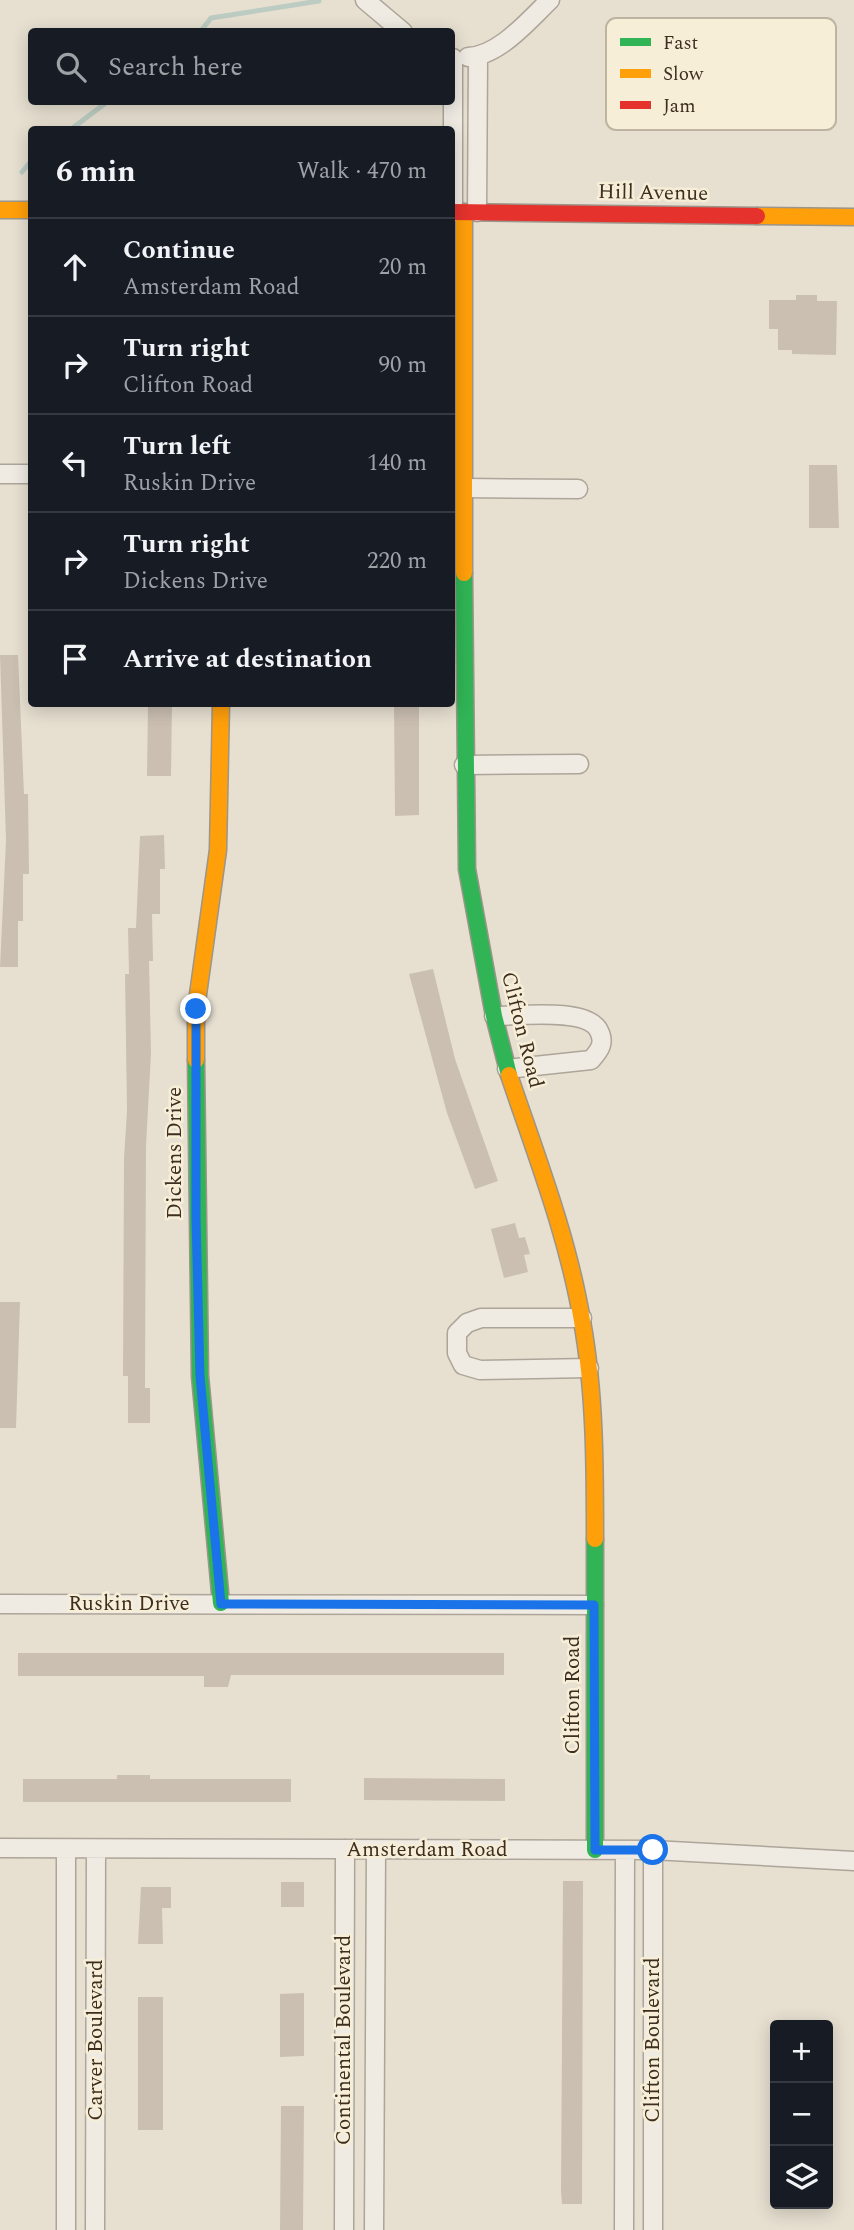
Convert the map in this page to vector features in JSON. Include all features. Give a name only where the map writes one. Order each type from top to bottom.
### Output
[{"type":"street","points":[[365,0],[398,28]]},
{"type":"street","points":[[455,58],[478,57],[524,26],[550,0]]},
{"type":"street","points":[[461,212],[478,57]]},
{"type":"street","points":[[455,105],[461,212]]},
{"type":"street","points":[[0,210],[28,210]]},
{"type":"street","name":"Hill Avenue","points":[[461,212],[854,217]]},
{"type":"street","name":"Clifton Road","points":[[461,212],[467,869],[494,1016],[507,1069],[553,1206],[582,1318],[589,1368],[594,1432],[595,1850]]},
{"type":"street","points":[[0,474],[28,474]]},
{"type":"street","points":[[465,488],[578,489]]},
{"type":"street","name":"Dickens Drive","points":[[221,707],[218,850],[196,1009],[196,1203],[200,1376],[221,1604]]},
{"type":"street","points":[[464,765],[579,764]]},
{"type":"street","points":[[494,1016],[581,1016],[596,1024],[602,1038],[601,1049],[592,1060],[507,1069]]},
{"type":"street","points":[[582,1318],[481,1318],[467,1323],[457,1333],[457,1353],[463,1365],[480,1370],[589,1368]]},
{"type":"street","name":"Ruskin Drive","points":[[0,1604],[594,1605]]},
{"type":"street","name":"Amsterdam Road","points":[[0,1848],[653,1850],[854,1861]]},
{"type":"street","name":"Carver Boulevard","points":[[66,1849],[66,2230]]},
{"type":"street","name":"Carver Boulevard","points":[[95,2230],[96,1849]]},
{"type":"street","name":"Continental Boulevard","points":[[344,2230],[345,1849]]},
{"type":"street","name":"Continental Boulevard","points":[[374,2230],[376,1850]]},
{"type":"street","name":"Clifton Boulevard","points":[[624,2230],[625,1850]]},
{"type":"street","name":"Clifton Boulevard","points":[[653,1850],[653,2230]]},
{"type":"building","points":[[796,295],[817,295],[817,301],[837,301],[836,355],[792,354],[792,350],[778,350],[778,329],[769,329],[769,300],[796,300]]},
{"type":"building","points":[[809,465],[837,465],[839,528],[809,528]]},
{"type":"building","points":[[0,655],[18,655],[24,794],[28,794],[29,874],[23,874],[23,921],[18,921],[18,967],[0,967],[6,840]]},
{"type":"building","points":[[148,707],[172,707],[171,776],[147,776]]},
{"type":"building","points":[[394,707],[419,707],[419,815],[395,816]]},
{"type":"building","points":[[164,835],[165,869],[160,869],[160,914],[152,914],[153,961],[149,961],[151,1053],[146,1146],[145,1388],[150,1388],[150,1423],[128,1423],[128,1376],[123,1376],[124,1158],[127,1111],[125,974],[129,974],[128,928],[136,928],[140,836]]},
{"type":"building","points":[[433,969],[455,1059],[498,1181],[475,1189],[447,1113],[409,974]]},
{"type":"building","points":[[515,1223],[519,1238],[525,1237],[530,1254],[524,1255],[528,1272],[504,1278],[491,1229]]},
{"type":"building","points":[[0,1302],[20,1302],[16,1428],[0,1428]]},
{"type":"building","points":[[18,1653],[504,1653],[504,1675],[231,1675],[228,1687],[204,1687],[204,1676],[18,1676]]},
{"type":"building","points":[[117,1775],[150,1775],[150,1779],[291,1779],[291,1802],[23,1802],[23,1779],[117,1779]]},
{"type":"building","points":[[364,1778],[505,1779],[505,1801],[364,1800]]},
{"type":"building","points":[[563,1881],[583,1881],[582,2204],[562,2204],[561,2191]]},
{"type":"building","points":[[281,1882],[304,1882],[304,1907],[281,1907]]},
{"type":"building","points":[[141,1887],[171,1887],[171,1908],[162,1908],[163,1944],[138,1944]]},
{"type":"building","points":[[304,1993],[304,2056],[280,2057],[280,1994]]},
{"type":"building","points":[[138,1997],[163,1997],[163,2130],[138,2130]]},
{"type":"building","points":[[281,2106],[304,2106],[303,2230],[280,2230]]},
{"type":"waterway","points":[[203,28],[211,18],[319,1]]},
{"type":"waterway","points":[[75,126],[103,105]]},
{"type":"waterway","points":[[22,172],[28,165]]},
{"type":"traffic: fast","points":[[464,573],[467,869],[494,1016],[509,1075]]},
{"type":"traffic: fast","points":[[196,1060],[200,1376],[221,1603]]},
{"type":"traffic: fast","points":[[595,1539],[595,1850]]},
{"type":"traffic: slow","points":[[0,210],[28,210]]},
{"type":"traffic: slow","points":[[464,212],[464,573]]},
{"type":"traffic: slow","points":[[757,216],[854,217]]},
{"type":"traffic: slow","points":[[196,1060],[196,1009],[218,850],[221,707]]},
{"type":"traffic: slow","points":[[509,1075],[560,1227],[582,1321],[592,1402],[595,1539]]},
{"type":"traffic: jam","points":[[455,212],[757,216]]},
{"type":"route","points":[[196,1009],[196,1217],[200,1376],[221,1604],[594,1605],[595,1850],[653,1850]]}]
